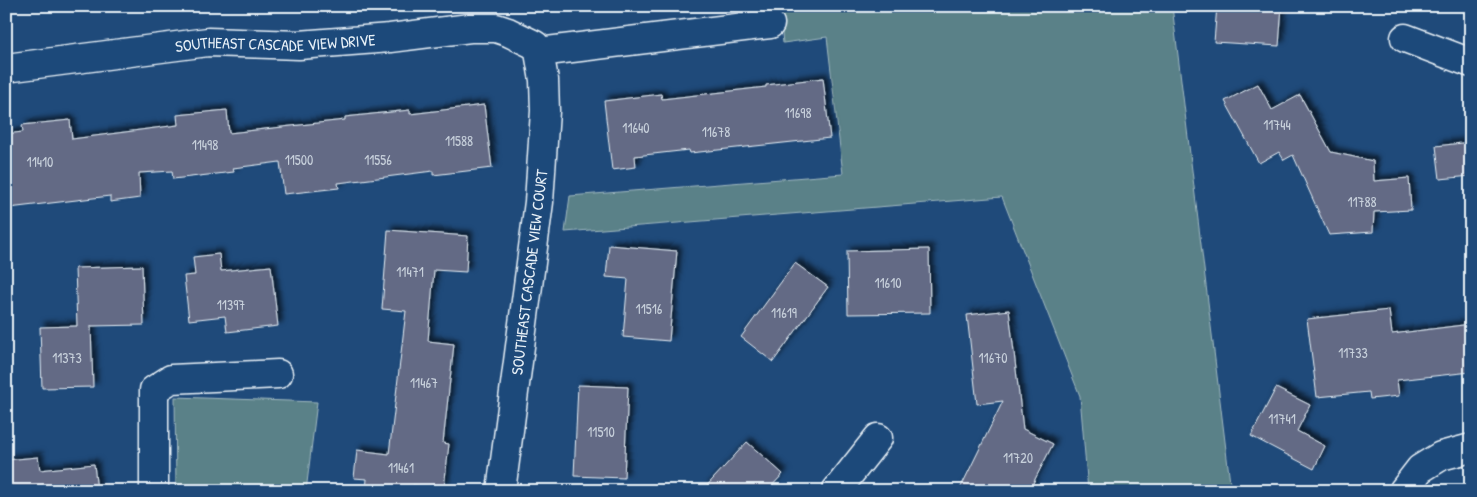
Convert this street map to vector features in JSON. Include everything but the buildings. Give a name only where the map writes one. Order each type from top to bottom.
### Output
[{"type":"street","points":[[539,52],[770,24]]},
{"type":"street","name":"SOUTHEAST CASCADE VIEW DRIVE","points":[[6,68],[208,42],[299,46],[390,38],[470,28],[496,28],[508,32],[535,45],[539,52]]},
{"type":"street","points":[[1405,38],[1471,63]]},
{"type":"street","name":"SOUTHEAST CASCADE VIEW COURT","points":[[501,491],[540,202],[545,112],[544,80],[539,52]]},
{"type":"street","points":[[154,491],[154,390],[171,380],[278,374]]},
{"type":"street","points":[[836,491],[878,438]]},
{"type":"street","points":[[1402,491],[1420,470],[1441,456],[1471,448]]},
{"type":"green space","points":[[779,6],[1172,6],[1231,491],[1088,491],[1080,396],[1002,197],[565,232],[570,196],[843,174],[827,37],[783,43]]},
{"type":"green space","points":[[175,397],[317,402],[306,491],[176,491]]}]
